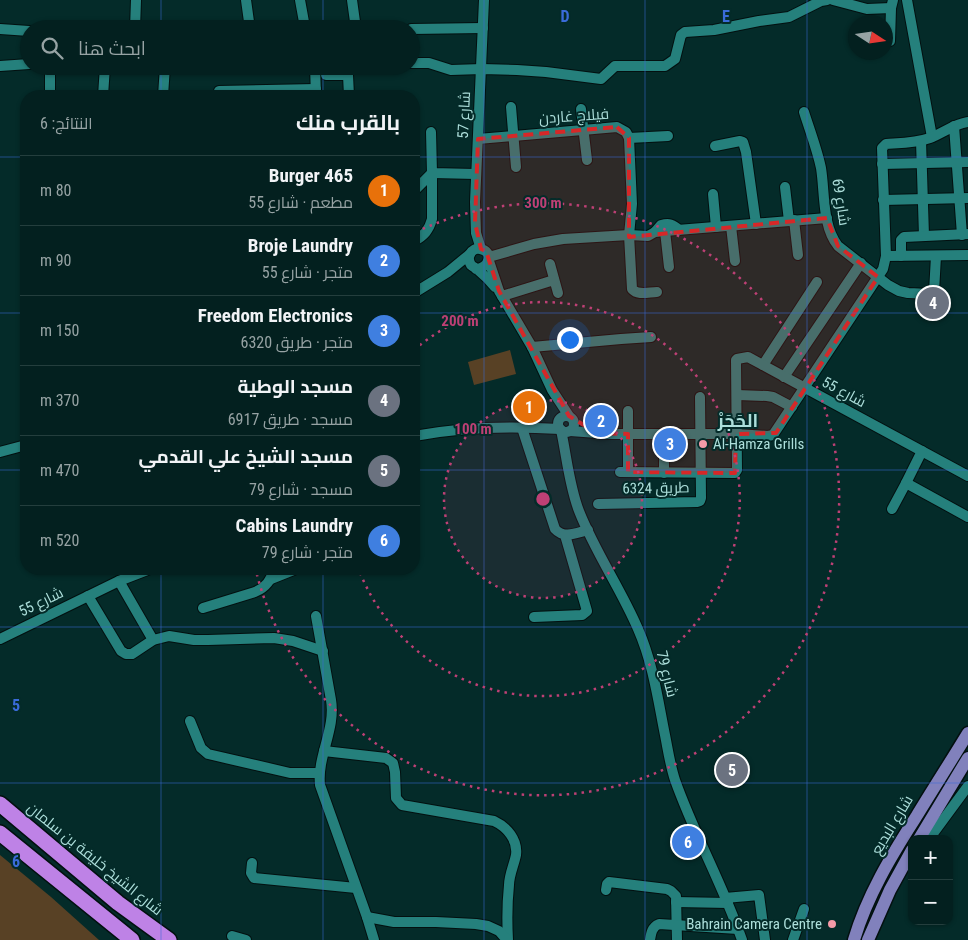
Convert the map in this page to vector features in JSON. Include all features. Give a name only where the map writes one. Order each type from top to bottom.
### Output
[{"type":"highway","name":"شارع الشيخ خليفة بن سلمان","points":[[0,804],[118,903],[167,938]]},
{"type":"highway","points":[[0,833],[132,940]]},
{"type":"main road","name":"شارع البديع","points":[[854,940],[868,902],[894,851],[968,733]]},
{"type":"main road","name":"شارع البديع","points":[[921,835],[968,758]]},
{"type":"main road","name":"شارع البديع","points":[[871,937],[886,897],[908,859]]},
{"type":"street","points":[[135,20],[136,0]]},
{"type":"street","points":[[246,0],[249,20]]},
{"type":"street","points":[[300,0],[304,20]]},
{"type":"street","points":[[352,0],[355,20]]},
{"type":"street","name":"شارع 57","points":[[480,254],[476,233],[474,202],[484,0]]},
{"type":"street","points":[[420,63],[429,63],[451,70],[482,69],[546,72],[601,78],[615,66],[665,66],[675,59],[681,35],[685,32],[714,30],[789,17],[821,1],[828,0]]},
{"type":"street","points":[[833,0],[867,8],[892,4]]},
{"type":"street","points":[[907,0],[932,137]]},
{"type":"street","points":[[420,29],[484,28]]},
{"type":"street","points":[[0,29],[20,30]]},
{"type":"street","points":[[0,66],[20,65]]},
{"type":"street","points":[[50,75],[50,90]]},
{"type":"street","points":[[103,90],[104,75]]},
{"type":"street","points":[[163,90],[164,75]]},
{"type":"street","points":[[315,75],[316,90]]},
{"type":"street","points":[[326,75],[348,75],[349,90]]},
{"type":"street","points":[[511,107],[516,167]]},
{"type":"street","points":[[581,109],[587,160]]},
{"type":"street","name":"شارع 69","points":[[804,112],[814,139],[820,166],[829,229],[838,246],[888,285],[899,292],[908,293],[931,294],[934,291],[936,256]]},
{"type":"street","points":[[628,411],[628,434],[624,472],[735,473],[737,470],[737,359],[748,357],[805,388],[883,269],[886,256],[881,149],[884,145],[921,141],[954,126],[968,122]]},
{"type":"street","points":[[901,256],[902,238],[965,234],[963,198],[956,162],[954,126]]},
{"type":"street","name":"فيلاج غاردن","points":[[478,139],[584,129],[616,128],[626,132],[629,138]]},
{"type":"street","points":[[420,237],[425,234],[432,219],[431,132]]},
{"type":"street","points":[[657,292],[638,294],[632,289],[629,235],[632,213],[629,138],[668,136]]},
{"type":"street","points":[[921,141],[924,236]]},
{"type":"street","points":[[715,146],[743,142],[756,224]]},
{"type":"street","points":[[882,164],[968,162]]},
{"type":"street","points":[[420,185],[432,173],[476,174]]},
{"type":"street","points":[[786,187],[798,255]]},
{"type":"street","points":[[713,194],[716,227]]},
{"type":"street","points":[[883,200],[963,198]]},
{"type":"street","points":[[420,289],[480,254],[549,241],[629,235],[648,236],[660,232],[679,230],[827,218]]},
{"type":"street","points":[[731,226],[735,261]]},
{"type":"street","points":[[660,232],[669,267]]},
{"type":"street","points":[[448,272],[486,266],[480,254]]},
{"type":"street","points":[[475,268],[469,261],[480,254]]},
{"type":"street","name":"شارع 79","points":[[480,254],[532,347],[552,390],[565,425],[566,457],[574,494],[588,530],[638,629],[654,678],[675,780],[742,940]]},
{"type":"street","points":[[886,256],[968,255]]},
{"type":"street","points":[[784,377],[861,263]]},
{"type":"street","points":[[550,264],[558,293]]},
{"type":"street","name":"شارع 79","points":[[475,268],[501,294]]},
{"type":"street","points":[[501,294],[554,280]]},
{"type":"street","points":[[763,365],[817,282]]},
{"type":"street","points":[[532,347],[651,337]]},
{"type":"street","name":"شارع 55","points":[[420,435],[451,430],[535,428],[565,425],[597,433],[768,436],[773,435],[805,388],[968,476]]},
{"type":"street","points":[[737,395],[773,397],[792,407]]},
{"type":"street","name":"طريق 6324","points":[[598,504],[698,502],[701,498],[700,397]]},
{"type":"street","points":[[522,428],[553,526],[558,532],[565,535],[588,530]]},
{"type":"street","points":[[664,435],[664,473]]},
{"type":"street","points":[[0,452],[20,447]]},
{"type":"street","points":[[892,508],[922,451]]},
{"type":"street","points":[[906,483],[968,517]]},
{"type":"street","points":[[534,617],[582,615],[587,611],[565,535]]},
{"type":"street","name":"شارع 55","points":[[0,639],[136,575]]},
{"type":"street","points":[[203,608],[262,589],[267,585],[272,575]]},
{"type":"street","points":[[119,582],[153,640]]},
{"type":"street","points":[[88,596],[121,651],[126,654],[132,654],[153,640],[169,636],[194,640],[274,638],[293,641],[322,651]]},
{"type":"street","points":[[316,616],[333,711],[332,723],[319,773],[321,791],[374,940]]},
{"type":"street","points":[[190,721],[201,748],[208,754],[290,773],[319,773]]},
{"type":"street","points":[[324,751],[386,758],[393,763],[396,798],[402,805],[494,821],[504,827],[512,836],[516,854],[509,882],[507,940]]},
{"type":"street","points":[[932,835],[968,786]]},
{"type":"street","points":[[252,863],[251,873],[254,878],[356,888]]},
{"type":"street","points":[[606,890],[609,882],[668,889],[674,893],[677,940]]},
{"type":"street","points":[[676,902],[726,900],[759,895],[765,940]]},
{"type":"street","points":[[793,940],[804,909]]},
{"type":"street","points":[[367,917],[394,922],[476,924],[488,926],[499,931],[507,940]]},
{"type":"street","points":[[650,940],[654,926],[659,924],[738,929]]},
{"type":"street","points":[[232,936],[246,940]]},
{"type":"highlighted area","points":[[617,127],[629,138],[629,237],[827,218],[838,246],[878,277],[776,433],[736,434],[735,473],[628,472],[628,434],[597,433],[569,416],[499,291],[486,251],[481,249],[475,223],[478,139]]},
{"type":"shaded area","points":[[510,350],[516,374],[474,385],[468,362]]},
{"type":"shaded area","points":[[0,855],[51,897],[99,940],[0,940]]},
{"type":"place","name":"مسجد الوطية","points":[[933,303]]},
{"type":"place","name":"Burger 465","points":[[529,407]]},
{"type":"place","name":"Broje Laundry","points":[[601,421]]},
{"type":"place","name":"Freedom Electronics","points":[[670,444]]},
{"type":"place","name":"Al-Hamza Grills","points":[[703,444]]},
{"type":"place","name":"مسجد الشيخ علي القدمي","points":[[732,770]]},
{"type":"place","name":"Cabins Laundry","points":[[688,842]]},
{"type":"place","name":"Bahrain Camera Centre","points":[[832,924]]},
{"type":"district","name":"الحَجَرْ","points":[[738,420]]}]
